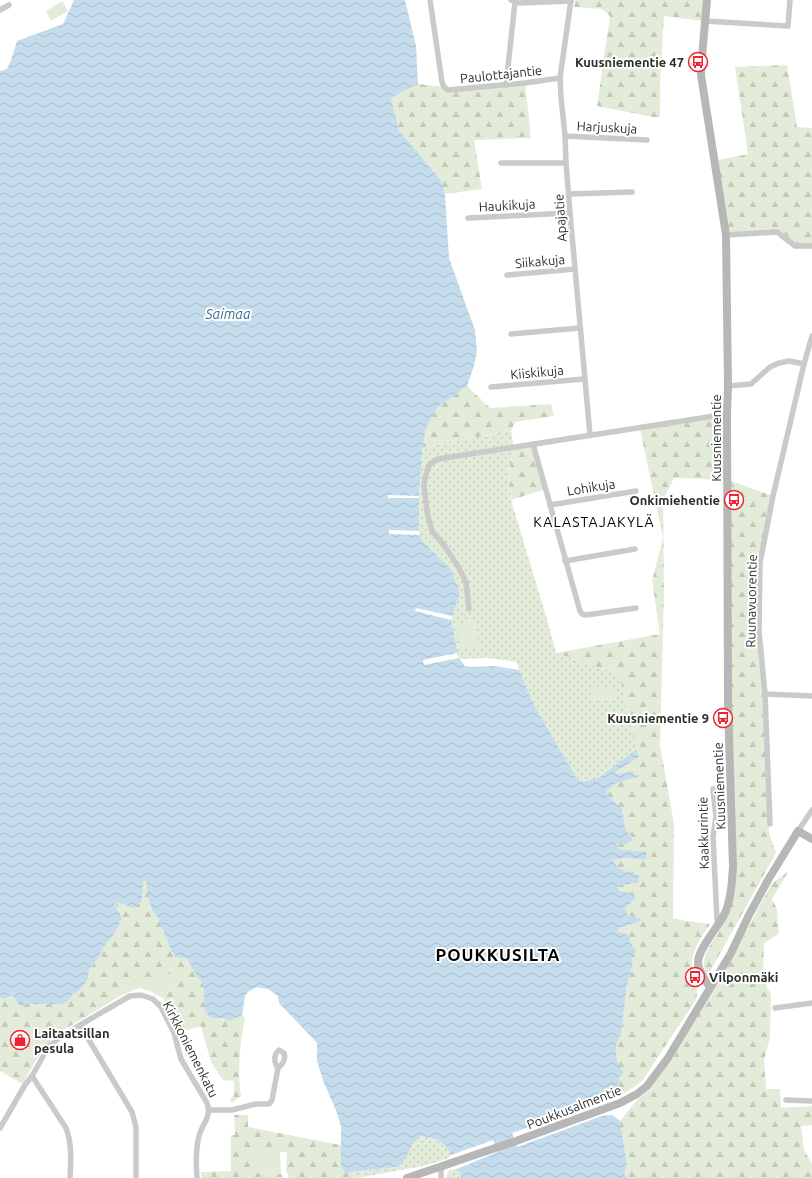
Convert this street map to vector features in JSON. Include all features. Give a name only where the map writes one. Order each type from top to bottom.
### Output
[{"type":"street","name":"Paulottajantie","points":[[430,0],[442,82],[444,87],[448,90],[506,85],[560,78]]},
{"type":"street","points":[[506,85],[513,1],[531,3],[571,0]]},
{"type":"street","name":"Apajatie","points":[[571,0],[560,78],[570,213],[590,435]]},
{"type":"street","name":"Kuusniementie","points":[[707,0],[702,75],[726,235],[728,265],[728,703],[733,867],[732,887],[726,912],[700,953],[698,962],[702,975],[710,987]]},
{"type":"street","points":[[705,21],[788,26],[790,0]]},
{"type":"street","points":[[0,10],[9,5]]},
{"type":"street","name":"Harjuskuja","points":[[565,136],[647,140]]},
{"type":"street","points":[[501,163],[566,163]]},
{"type":"street","points":[[569,194],[632,192]]},
{"type":"street","name":"Haukikuja","points":[[468,218],[570,213]]},
{"type":"street","points":[[726,235],[777,232],[795,246],[812,246]]},
{"type":"street","name":"Siikakuja","points":[[507,275],[575,269]]},
{"type":"street","points":[[511,334],[580,328]]},
{"type":"street","name":"Ruunavuorentie","points":[[770,824],[765,694],[758,631],[760,563],[773,496],[812,336]]},
{"type":"street","points":[[728,386],[751,384],[770,367],[779,362],[789,361],[804,364]]},
{"type":"street","name":"Kiiskikuja","points":[[491,387],[584,379]]},
{"type":"street","points":[[469,609],[466,582],[456,563],[432,531],[427,512],[424,485],[430,464],[438,459],[727,414]]},
{"type":"street","points":[[533,444],[580,611],[582,614],[586,615],[636,608]]},
{"type":"street","name":"Lohikuja","points":[[550,505],[636,491]]},
{"type":"street","points":[[565,561],[635,549]]},
{"type":"street","points":[[765,694],[812,696]]},
{"type":"street","name":"Kaakkurintie","points":[[713,789],[716,817],[713,836],[716,907],[717,920],[720,923]]},
{"type":"street","points":[[812,810],[798,831],[812,839]]},
{"type":"street","name":"Poukkusalmentie","points":[[407,1178],[620,1104],[642,1090],[652,1080],[668,1058],[731,953],[768,880],[798,831]]},
{"type":"street","name":"Kirkkoniemenkatu","points":[[0,1128],[25,1085],[52,1044],[80,1025],[130,996],[141,995],[152,999],[161,1007],[174,1033],[181,1059],[207,1103],[209,1110],[208,1117],[199,1136],[196,1166],[197,1178]]},
{"type":"street","points":[[774,1008],[812,1003]]},
{"type":"street","points":[[80,1025],[132,1112],[136,1127],[136,1178]]},
{"type":"street","points":[[209,1110],[232,1110],[256,1104],[269,1104],[272,1100],[278,1068]]},
{"type":"street","points":[[32,1076],[62,1122],[68,1135],[70,1144],[70,1178]]},
{"type":"street","points":[[786,1100],[812,1101]]},
{"type":"street","points":[[441,1167],[441,1178]]},
{"type":"green space","points":[[575,0],[707,0],[705,21],[664,16],[660,82],[660,117],[653,117],[597,106],[610,16],[602,9],[574,7]]},
{"type":"green space","points":[[62,1],[68,11],[51,21],[46,11]]},
{"type":"green space","points":[[787,65],[797,127],[812,128],[812,246],[795,246],[777,232],[728,233],[718,160],[748,154],[735,67]]},
{"type":"green space","points":[[525,83],[531,138],[474,140],[482,189],[445,194],[442,182],[399,130],[391,98],[418,84],[444,87],[448,90]]},
{"type":"green space","points":[[467,386],[490,408],[551,404],[554,416],[515,422],[511,431],[438,444],[422,451],[426,428],[437,408]]},
{"type":"green space","points":[[727,414],[728,480],[674,478],[663,500],[664,591],[660,745],[674,824],[673,918],[710,924],[697,945],[692,961],[697,991],[696,1000],[642,1081],[628,1091],[612,1098],[618,1085],[616,1046],[621,1035],[627,984],[633,963],[616,933],[618,928],[641,921],[640,918],[627,916],[625,908],[634,900],[617,887],[620,885],[638,883],[620,871],[613,860],[626,858],[644,860],[646,852],[618,850],[617,844],[625,844],[633,839],[625,828],[622,809],[608,796],[607,789],[617,783],[638,776],[630,772],[617,774],[615,772],[639,757],[619,674],[556,653],[660,634],[652,581],[663,538],[640,429]]},
{"type":"green space","points":[[511,431],[514,447],[509,470],[511,500],[556,653],[619,674],[637,749],[598,778],[581,782],[577,779],[534,705],[517,662],[487,658],[459,658],[451,620],[460,593],[451,569],[422,540],[419,531],[419,496],[422,451],[438,444]]},
{"type":"green space","points":[[533,444],[546,489],[511,500],[509,470],[514,447]]},
{"type":"green space","points":[[728,480],[773,496],[760,563],[759,631],[769,778],[769,833],[776,853],[708,975],[705,973],[705,956],[730,908]]},
{"type":"green space","points":[[474,620],[479,646],[461,649],[456,624]]},
{"type":"green space","points":[[591,686],[615,688],[614,700],[590,699]]},
{"type":"green space","points":[[788,872],[772,899],[777,909],[779,934],[764,943],[763,978],[771,995],[770,1037],[764,1060],[766,1089],[780,1089],[781,1108],[812,1106],[812,1125],[801,1126],[804,1150],[812,1164],[812,1178],[628,1178],[624,1174],[627,1164],[620,1121],[637,1100],[650,1089],[672,1060],[740,943],[772,883]]},
{"type":"green space","points":[[143,880],[147,880],[152,910],[158,918],[171,950],[176,957],[187,959],[197,977],[203,983],[206,1011],[220,1019],[230,1021],[242,1015],[245,1018],[240,1057],[239,1077],[241,1096],[232,1103],[230,1099],[234,1096],[234,1081],[223,1080],[211,1062],[201,1026],[177,1033],[164,999],[165,995],[179,983],[123,988],[122,995],[57,1034],[38,1058],[23,1084],[0,1071],[0,997],[5,999],[12,995],[19,1005],[62,1004],[68,1001],[73,993],[79,991],[88,979],[89,970],[113,935],[119,911],[113,900],[142,901]]},
{"type":"green space","points":[[173,971],[179,983],[165,995],[164,999],[152,992],[139,988],[122,995],[123,988],[149,976],[156,984]]},
{"type":"green space","points":[[234,1115],[248,1115],[248,1127],[341,1145],[341,1167],[346,1173],[357,1172],[357,1178],[289,1178],[286,1170],[287,1152],[253,1151],[254,1173],[281,1174],[283,1178],[201,1178],[201,1172],[231,1171],[231,1135],[235,1135]]},
{"type":"green space","points":[[421,1136],[439,1141],[449,1150],[451,1155],[447,1159],[423,1166],[357,1178],[357,1172],[396,1167],[403,1163],[413,1144]]},
{"type":"green space","points":[[253,1151],[280,1151],[281,1174],[253,1173]]},
{"type":"green space","points":[[459,1168],[461,1178],[446,1178],[448,1171]]},
{"type":"water","name":"Saimaa","points":[[74,0],[405,0],[416,46],[418,84],[391,98],[399,130],[442,182],[445,194],[449,258],[475,330],[477,351],[474,366],[467,386],[437,408],[426,428],[422,451],[419,498],[419,531],[422,540],[451,569],[460,593],[451,620],[459,658],[465,666],[495,666],[519,670],[534,705],[577,779],[582,782],[598,778],[637,749],[639,757],[615,772],[617,774],[630,772],[639,776],[617,783],[607,790],[608,796],[622,809],[625,828],[633,840],[625,844],[617,844],[618,849],[646,852],[647,857],[645,860],[626,858],[613,860],[620,869],[639,875],[638,883],[620,885],[617,887],[621,891],[634,894],[634,900],[625,908],[628,916],[640,918],[641,921],[618,928],[617,932],[630,935],[629,941],[636,951],[631,959],[633,963],[627,984],[621,1035],[616,1047],[617,1062],[624,1072],[619,1077],[619,1083],[612,1098],[512,1133],[517,1147],[602,1116],[612,1115],[620,1121],[627,1164],[624,1174],[628,1178],[461,1178],[459,1168],[498,1152],[493,1140],[451,1155],[449,1150],[439,1141],[421,1136],[413,1144],[403,1163],[396,1167],[346,1173],[341,1167],[341,1126],[317,1061],[317,1043],[279,1003],[278,996],[268,989],[257,987],[249,991],[245,996],[242,1015],[230,1021],[210,1017],[205,1011],[203,983],[197,977],[187,959],[176,957],[171,950],[158,918],[152,910],[146,880],[143,881],[142,901],[133,908],[113,900],[122,919],[113,935],[103,948],[99,957],[89,970],[88,979],[79,991],[73,994],[68,1001],[62,1004],[26,1004],[22,1006],[19,1005],[12,995],[5,999],[0,997],[0,71],[7,69],[17,41],[63,24]]},
{"type":"pier","points":[[388,495],[419,496],[419,498],[388,498]]},
{"type":"pier","points":[[389,530],[419,531],[420,535],[389,534]]},
{"type":"pier","points":[[416,608],[452,616],[451,620],[415,611]]},
{"type":"pier","points":[[457,653],[459,658],[424,665],[423,660]]},
{"type":"place","name":"Kuusniementie 47","points":[[698,62]]},
{"type":"place","name":"Onkimiehentie","points":[[734,500]]},
{"type":"place","name":"Kuusniementie 9","points":[[723,718]]},
{"type":"place","name":"Vilponmäki","points":[[695,977]]},
{"type":"place","name":"Laitaatsillan pesula","points":[[20,1040]]},
{"type":"district","name":"KALASTAJAKYLÄ","points":[[594,522]]},
{"type":"district","name":"POUKKUSILTA","points":[[498,954]]}]
